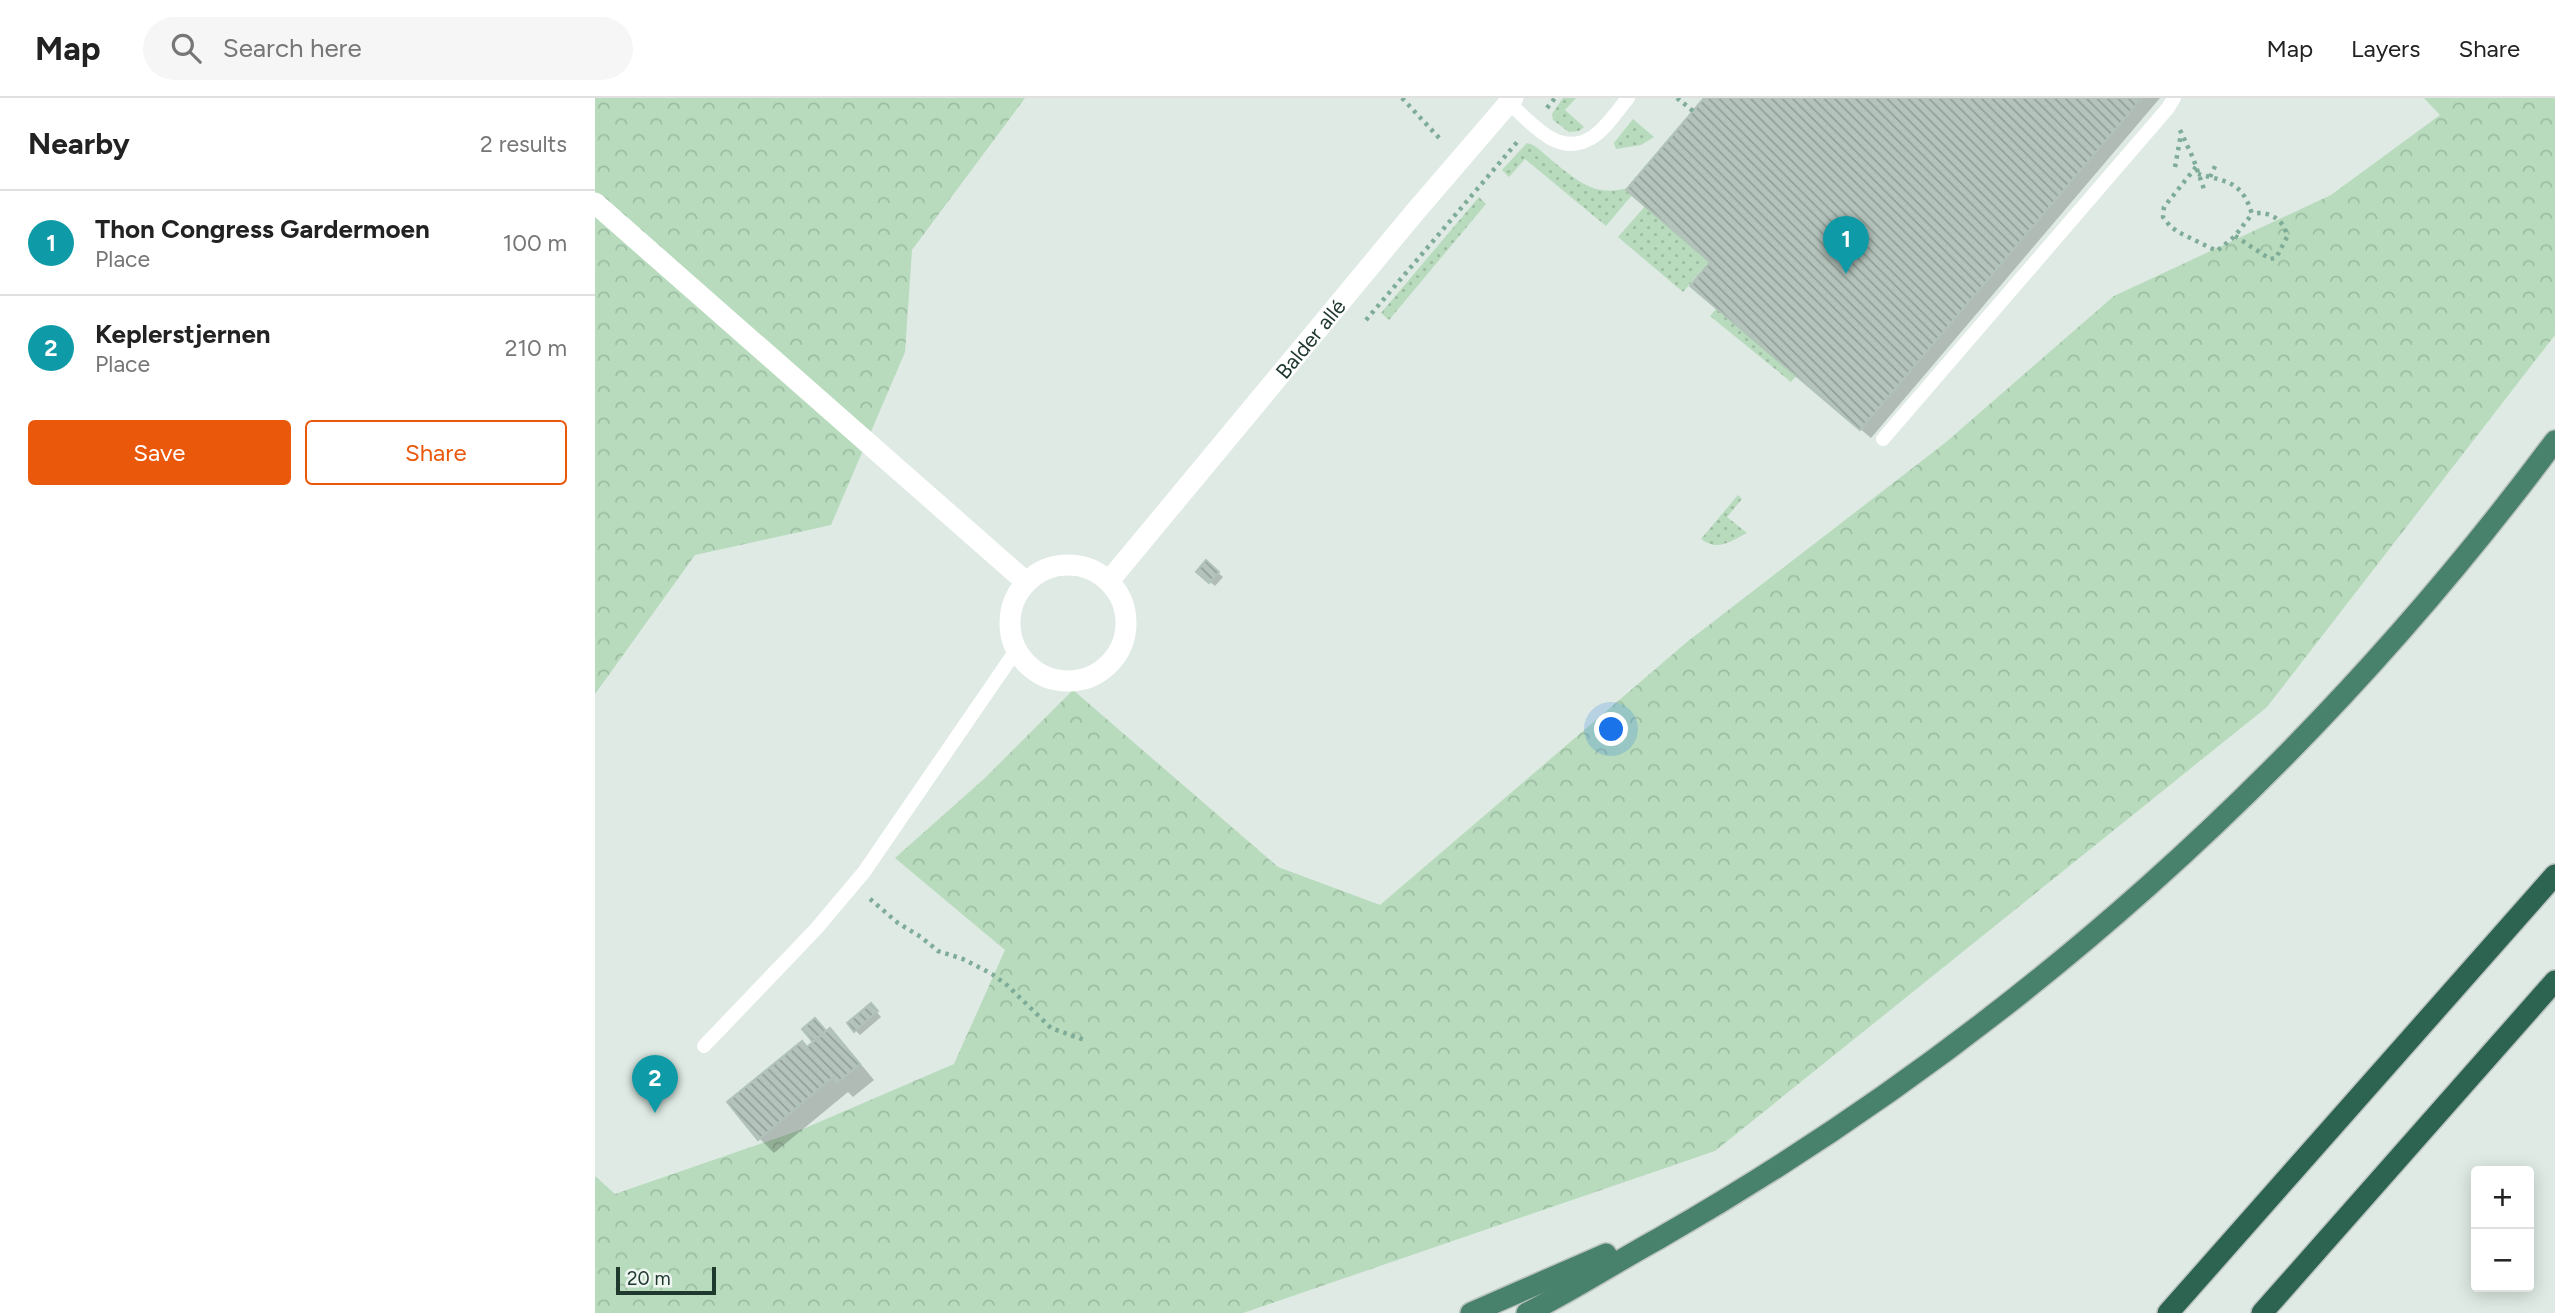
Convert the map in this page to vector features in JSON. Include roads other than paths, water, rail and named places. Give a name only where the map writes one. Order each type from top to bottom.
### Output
[{"type":"highway","points":[[1527,1313],[1714,1207],[1884,1097],[1972,1033],[2142,892],[2233,808],[2395,640],[2555,441]]},
{"type":"highway","points":[[2168,1313],[2555,874]]},
{"type":"highway","points":[[2262,1313],[2555,981]]},
{"type":"highway","points":[[1471,1313],[1714,1207]]},
{"type":"highway","points":[[2269,1313],[2291,1280]]},
{"type":"street","name":"Balder allé","points":[[1109,581],[1511,101]]},
{"type":"street","points":[[595,202],[1027,582]]},
{"type":"street","points":[[1060,565],[1079,565],[1097,571],[1109,581],[1122,599],[1126,617],[1125,635],[1118,653],[1106,667],[1090,677],[1070,681],[1051,678],[1033,669],[1017,649],[1012,637],[1010,617],[1015,598],[1027,582],[1042,570],[1060,565]]},
{"type":"lane","points":[[1511,101],[1557,144],[1575,145],[1593,138],[1628,98]]},
{"type":"lane","points":[[1882,439],[2171,103]]},
{"type":"lane","points":[[704,1046],[816,929],[855,883],[1017,649]]},
{"type":"place","name":"Thon Congress Gardermoen","points":[[1846,274]]},
{"type":"place","name":"Keplerstjernen","points":[[655,1113]]}]
